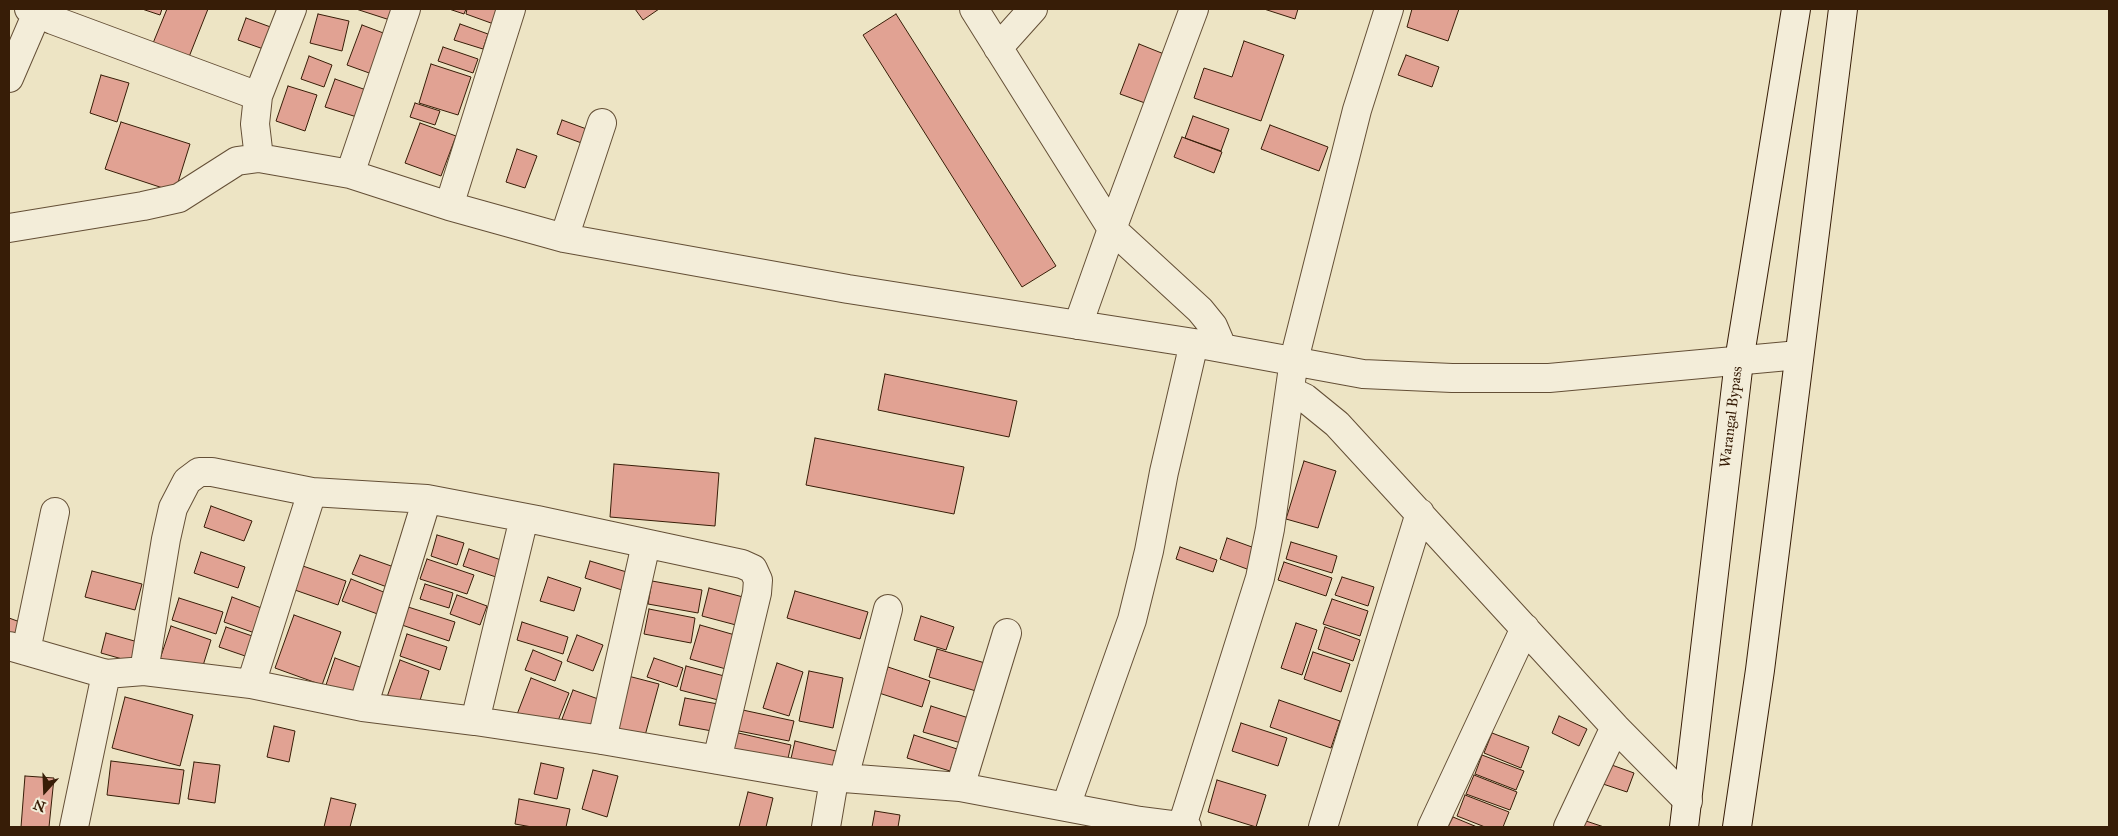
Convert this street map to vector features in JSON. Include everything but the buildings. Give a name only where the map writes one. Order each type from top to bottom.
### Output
[{"type":"street","points":[[259,158],[255,124],[258,96],[292,9]]},
{"type":"street","points":[[350,174],[406,9]]},
{"type":"street","points":[[450,206],[511,9]]},
{"type":"street","points":[[974,9],[1112,229],[1200,310],[1213,326],[1222,347]]},
{"type":"street","points":[[998,48],[1033,9]]},
{"type":"street","points":[[1078,325],[1194,9]]},
{"type":"street","points":[[55,512],[17,648],[106,674],[144,671],[251,684],[363,707],[602,740],[839,779],[960,786],[1140,821],[1184,827],[1260,578],[1270,529],[1294,360],[1357,110],[1389,9]]},
{"type":"street","name":"Warangal Bypass","points":[[1686,814],[1739,361],[1796,9]]},
{"type":"street","points":[[1737,827],[1760,670],[1843,9]]},
{"type":"street","points":[[9,78],[44,13],[258,96]]},
{"type":"street","points":[[564,238],[602,123]]},
{"type":"street","points":[[9,228],[143,206],[179,198],[237,161],[259,158],[350,174],[450,206],[564,238],[848,289],[1222,347],[1362,374],[1452,378],[1549,378],[1800,355]]},
{"type":"street","points":[[1066,806],[1132,620],[1194,343]]},
{"type":"street","points":[[1290,390],[1305,398],[1337,424],[1615,727],[1686,814]]},
{"type":"street","points":[[144,671],[173,508],[187,481],[199,472],[212,472],[312,492],[427,500],[524,518],[742,564],[753,570],[758,580],[757,593],[717,760]]},
{"type":"street","points":[[251,684],[312,492]]},
{"type":"street","points":[[363,707],[427,500]]},
{"type":"street","points":[[1322,827],[1420,513]]},
{"type":"street","points":[[475,721],[524,518]]},
{"type":"street","points":[[602,740],[646,544]]},
{"type":"street","points":[[826,827],[888,609]]},
{"type":"street","points":[[1432,827],[1525,628]]},
{"type":"street","points":[[960,786],[1007,633]]},
{"type":"street","points":[[74,827],[106,674]]},
{"type":"street","points":[[1568,827],[1615,727]]}]
